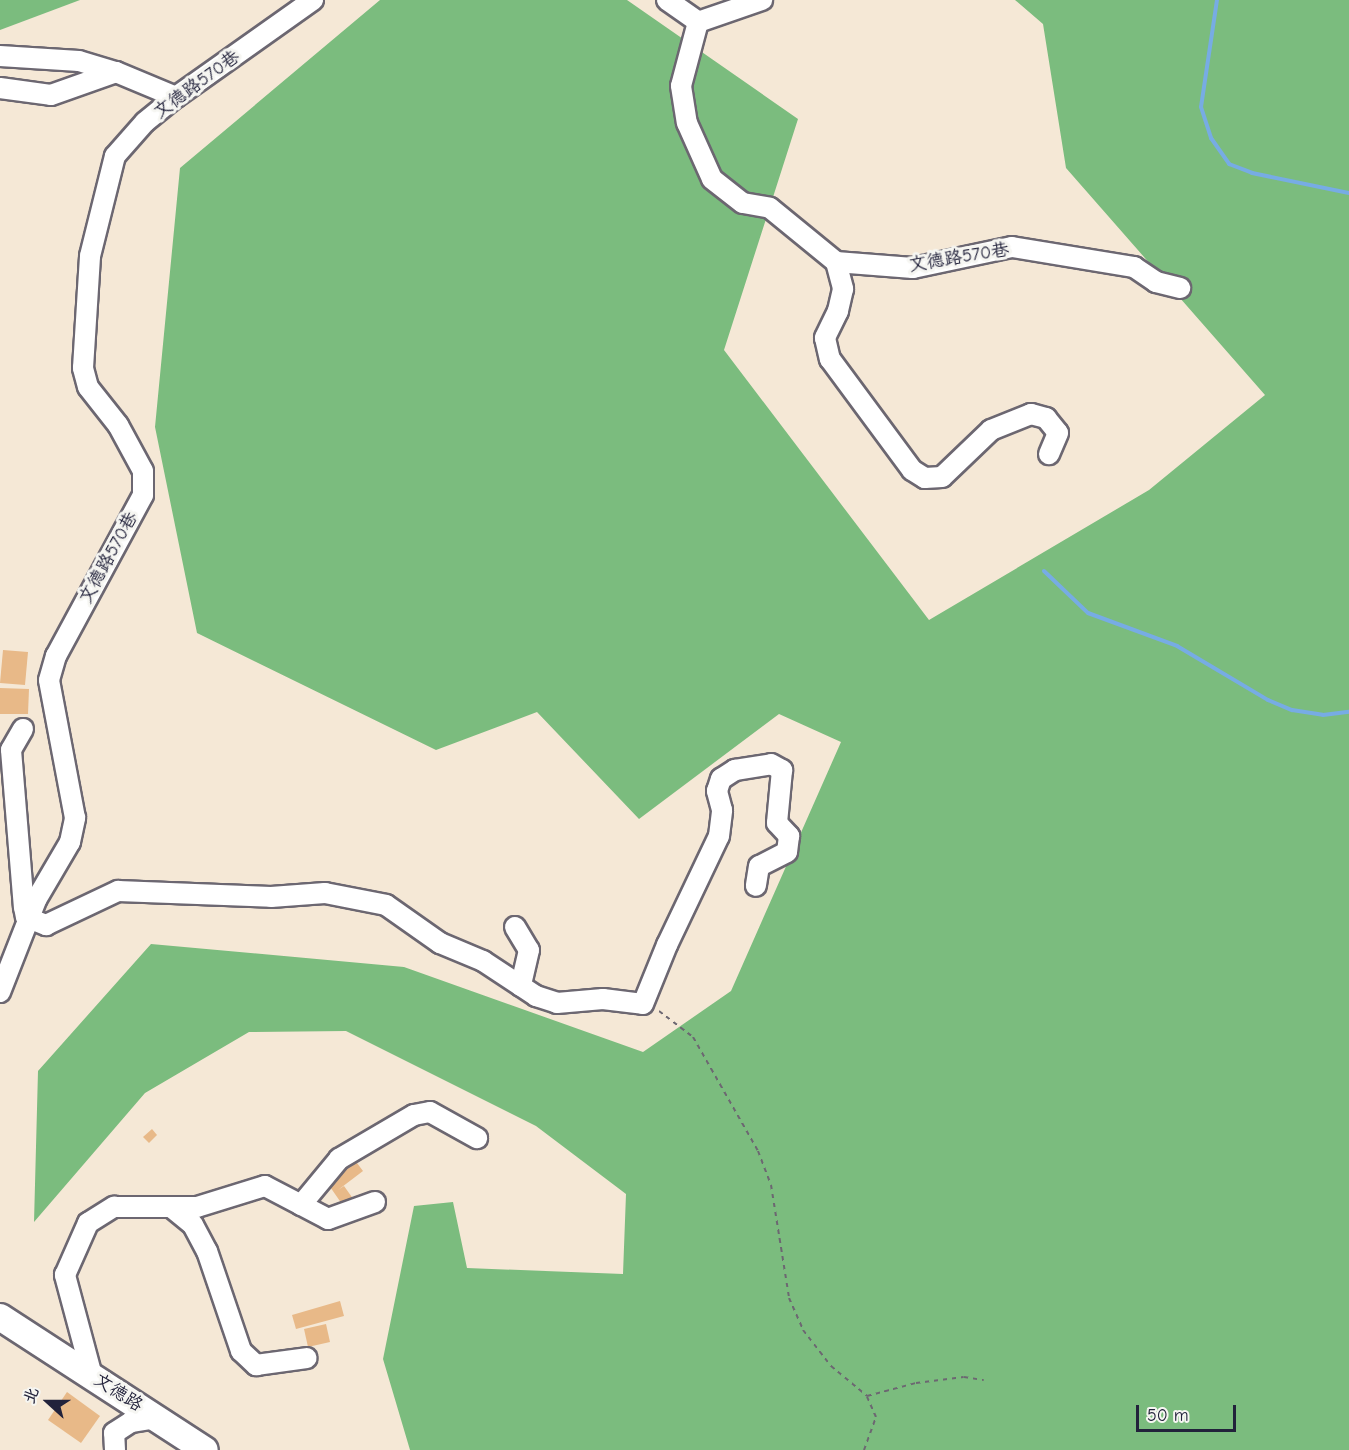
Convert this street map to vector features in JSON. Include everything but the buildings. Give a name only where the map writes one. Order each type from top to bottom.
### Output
[{"type":"main road","name":"文德路","points":[[0,1317],[205,1450]]},
{"type":"lane","points":[[286,21],[299,0]]},
{"type":"lane","name":"文德路570巷","points":[[0,992],[36,900],[70,842],[75,818],[49,681],[56,656],[143,495],[143,471],[118,425],[88,387],[83,368],[90,256],[115,156],[145,122],[176,97],[313,0]]},
{"type":"lane","points":[[667,0],[698,22]]},
{"type":"lane","points":[[698,22],[762,0]]},
{"type":"lane","points":[[698,22],[681,86],[687,123],[702,164],[725,193],[743,203],[770,208],[836,262],[843,289],[838,311],[825,338],[830,359],[912,470],[925,478],[942,477],[991,430],[1011,419],[1031,414],[1046,418],[1058,433],[1049,454]]},
{"type":"lane","points":[[0,56],[79,61],[116,72],[176,97]]},
{"type":"lane","points":[[0,88],[51,95],[116,72]]},
{"type":"lane","name":"文德路570巷","points":[[836,262],[914,268],[1012,247],[1134,267],[1156,282],[1180,288]]},
{"type":"lane","points":[[22,729],[11,750],[24,907],[30,919],[46,925],[118,891],[271,897],[325,893],[386,905],[440,944],[483,961],[536,996],[557,1003],[603,999],[643,1004],[667,945],[719,836],[722,810],[717,791],[721,779],[735,770],[771,764],[782,770],[777,823],[789,836],[787,852],[759,866],[756,886]]},
{"type":"lane","points":[[515,927],[529,950],[521,986]]},
{"type":"lane","points":[[301,1205],[339,1160],[414,1115],[430,1112],[477,1138]]},
{"type":"lane","points":[[92,1376],[65,1275],[88,1223],[114,1207],[197,1207],[264,1186],[328,1219],[375,1202]]},
{"type":"lane","points":[[171,1207],[193,1225],[207,1251],[241,1351],[256,1365],[307,1358]]},
{"type":"lane","points":[[115,1450],[114,1433],[131,1422],[156,1418]]},
{"type":"path","points":[[643,1004],[667,1014],[693,1036],[741,1118],[771,1185],[789,1298],[803,1330],[831,1366],[867,1396],[876,1417],[864,1450]]},
{"type":"path","points":[[867,1396],[916,1383],[964,1377],[984,1380]]},
{"type":"green space","points":[[0,0],[80,0],[0,30]]},
{"type":"green space","points":[[380,0],[627,0],[798,119],[724,350],[929,620],[1149,490],[1265,395],[1066,168],[1043,24],[1015,0],[1349,0],[1349,1450],[410,1450],[383,1359],[414,1206],[453,1202],[467,1268],[623,1274],[626,1194],[536,1126],[346,1031],[249,1032],[145,1093],[34,1222],[38,1071],[151,944],[404,967],[643,1052],[731,991],[841,742],[779,714],[639,819],[537,712],[436,750],[197,633],[155,427],[180,168]]},
{"type":"waterway","points":[[1217,0],[1201,107],[1211,138],[1229,164],[1252,173],[1349,193]]},
{"type":"waterway","points":[[1044,571],[1088,613],[1177,646],[1268,700],[1292,710],[1323,715],[1349,712]]}]
